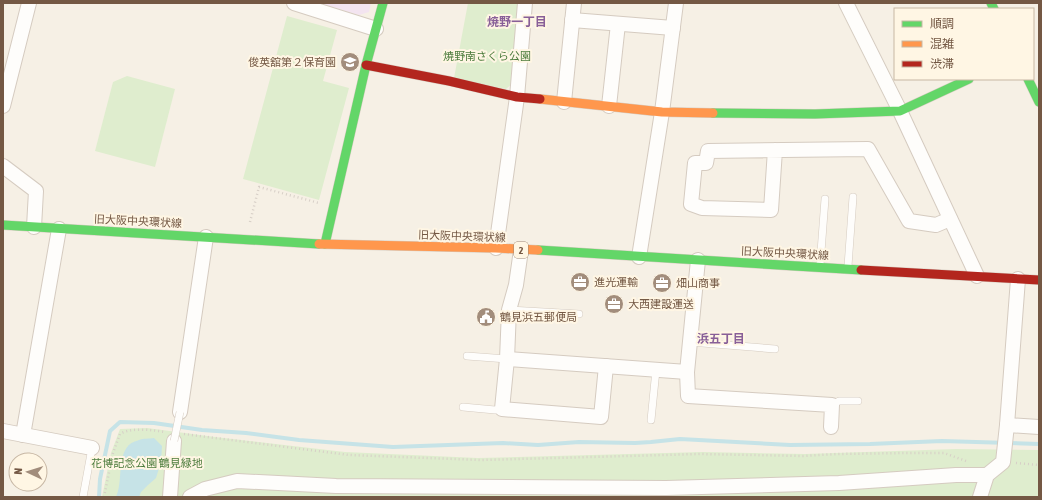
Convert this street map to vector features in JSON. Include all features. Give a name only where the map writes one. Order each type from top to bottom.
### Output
[{"type":"main road","points":[[325,244],[366,66],[383,3]]},
{"type":"main road","points":[[366,66],[449,81],[517,96],[564,102],[662,112],[744,114],[815,114],[900,111],[967,80]]},
{"type":"main road","points":[[1028,80],[1039,102]]},
{"type":"main road","name":"旧大阪中央環状線","points":[[3,225],[325,244],[496,248],[1039,280]]},
{"type":"street","points":[[3,106],[29,3]]},
{"type":"street","points":[[294,3],[376,29]]},
{"type":"street","points":[[496,248],[517,96],[525,3]]},
{"type":"street","points":[[564,102],[574,3]]},
{"type":"street","points":[[638,257],[662,112],[676,3]]},
{"type":"street","points":[[846,3],[900,111],[977,276]]},
{"type":"street","points":[[572,20],[673,28]]},
{"type":"street","points":[[609,106],[618,24]]},
{"type":"street","points":[[775,150],[771,210],[702,208],[691,204],[695,163],[706,163],[708,151],[775,150],[868,149],[909,221],[936,225],[950,219]]},
{"type":"street","points":[[3,166],[36,191],[34,227]]},
{"type":"street","points":[[23,435],[59,229]]},
{"type":"street","points":[[180,412],[206,237]]},
{"type":"street","points":[[521,250],[516,285],[510,310],[502,408],[601,417],[606,366]]},
{"type":"street","points":[[698,260],[690,342],[688,396],[832,405],[831,427]]},
{"type":"street","points":[[980,497],[987,475],[1003,457],[1018,279]]},
{"type":"street","points":[[507,359],[688,372]]},
{"type":"street","points":[[1006,429],[1039,427]]},
{"type":"street","points":[[3,431],[92,448]]},
{"type":"street","points":[[170,497],[175,436]]},
{"type":"street","points":[[190,497],[205,489],[237,480],[336,486],[666,488],[831,483],[956,475],[987,475]]},
{"type":"lane","points":[[848,269],[853,196]]},
{"type":"lane","points":[[820,267],[825,199]]},
{"type":"lane","points":[[510,310],[579,314]]},
{"type":"lane","points":[[690,342],[775,349]]},
{"type":"lane","points":[[467,356],[507,359]]},
{"type":"lane","points":[[651,420],[656,370]]},
{"type":"lane","points":[[832,405],[839,401],[858,401]]},
{"type":"lane","points":[[463,407],[496,410],[502,408]]},
{"type":"lane","points":[[175,436],[180,412]]},
{"type":"lane","points":[[83,497],[92,448]]},
{"type":"path","points":[[250,223],[259,187],[324,205]]},
{"type":"path","points":[[104,497],[113,453],[120,434],[123,432],[146,429],[175,436],[342,454],[454,460],[700,454],[803,456],[944,453],[968,462]]},
{"type":"path","points":[[1003,457],[1039,465]]},
{"type":"shaded area","points":[[319,3],[371,3],[369,12],[359,15]]},
{"type":"green space","name":"焼野南さくら公園","points":[[468,3],[520,3],[513,83],[506,89],[454,78]]},
{"type":"green space","points":[[287,16],[337,30],[323,81],[349,88],[319,200],[243,179]]},
{"type":"green space","points":[[127,76],[175,89],[155,167],[95,151],[113,82]]},
{"type":"green space","name":"花博記念公園 鶴見緑地","points":[[147,428],[345,452],[478,458],[703,452],[805,454],[956,449],[1039,450],[1039,497],[102,497],[111,453],[120,429]]},
{"type":"water","points":[[154,438],[162,446],[161,462],[156,478],[141,492],[139,497],[116,497],[122,457],[128,446],[141,439]]},
{"type":"waterway","points":[[99,497],[100,479],[110,431],[120,422],[154,423],[202,430],[246,433],[299,440],[393,447],[503,443],[538,445],[579,442],[635,443],[680,439],[790,445],[942,441],[1039,444]]},
{"type":"traffic: fast","points":[[325,244],[366,65],[383,3]]},
{"type":"traffic: fast","points":[[991,3],[994,8]]},
{"type":"traffic: fast","points":[[713,113],[815,114],[900,111],[967,80]]},
{"type":"traffic: fast","points":[[1028,80],[1039,102]]},
{"type":"traffic: fast","points":[[3,225],[319,244]]},
{"type":"traffic: fast","points":[[538,250],[861,270]]},
{"type":"traffic: slow","points":[[540,99],[662,112],[713,113]]},
{"type":"traffic: slow","points":[[319,244],[538,250]]},
{"type":"traffic: jam","points":[[366,65],[449,81],[517,97],[540,99]]},
{"type":"traffic: jam","points":[[861,270],[1039,280]]},
{"type":"place","name":"俊英舘第２保育園","points":[[350,62]]},
{"type":"place","name":"進光運輸","points":[[580,282]]},
{"type":"place","name":"畑山商事","points":[[662,283]]},
{"type":"place","name":"大西建設運送","points":[[614,304]]},
{"type":"place","name":"鶴見浜五郵便局","points":[[486,317]]},
{"type":"district","name":"焼野一丁目","points":[[517,22]]},
{"type":"district","name":"浜五丁目","points":[[721,339]]}]
